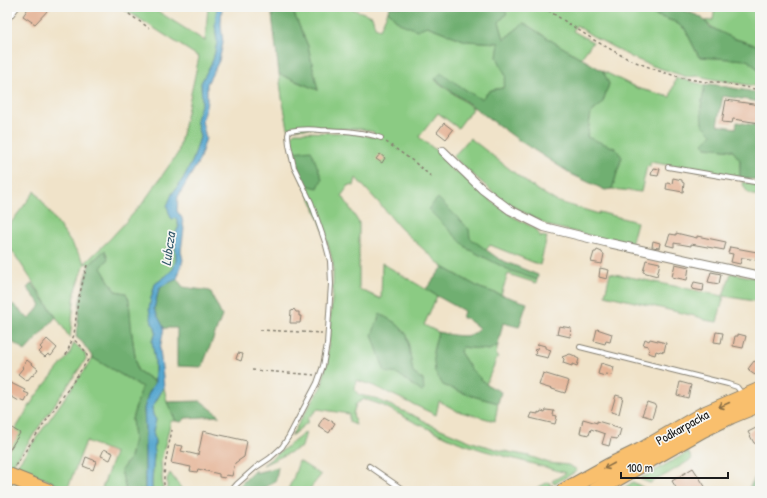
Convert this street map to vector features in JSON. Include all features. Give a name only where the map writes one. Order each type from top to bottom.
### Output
[{"type":"highway","name":"Podkarpacka","points":[[564,491],[702,416],[760,390]]},
{"type":"highway","name":"Podkarpacka","points":[[595,491],[689,438],[731,416],[760,404]]},
{"type":"highway","points":[[689,438],[683,436],[683,433],[700,424],[702,416]]},
{"type":"highway","points":[[11,471],[47,491]]},
{"type":"street","points":[[7,17],[15,7]]},
{"type":"street","points":[[444,152],[482,189],[510,210],[544,227],[609,243],[760,276]]},
{"type":"lane","points":[[231,491],[255,468],[270,458],[282,447],[306,405],[317,383],[323,366],[328,333],[331,284],[330,261],[311,202],[294,167],[288,136],[290,131],[308,129],[353,132],[381,138]]},
{"type":"lane","points":[[668,167],[760,183]]},
{"type":"lane","points":[[580,347],[728,384],[737,387],[744,396]]},
{"type":"lane","points":[[760,376],[760,390]]},
{"type":"lane","points":[[369,466],[405,491]]},
{"type":"path","points":[[119,7],[149,28]]},
{"type":"path","points":[[542,7],[621,56],[659,71],[683,78],[719,82],[760,90]]},
{"type":"path","points":[[381,138],[413,161],[433,178]]},
{"type":"path","points":[[66,355],[74,335],[78,301],[87,265]]},
{"type":"path","points":[[260,330],[328,333]]},
{"type":"path","points":[[11,471],[88,360],[87,353],[82,346],[73,339]]},
{"type":"path","points":[[252,370],[320,376]]},
{"type":"path","points":[[165,491],[165,470],[172,430]]},
{"type":"green space","points":[[121,7],[151,7],[205,41],[208,7],[217,7],[215,24],[217,43],[213,60],[201,83],[202,102],[197,119],[200,137],[193,160],[183,179],[172,194],[176,218],[179,226],[175,235],[176,260],[173,269],[155,284],[151,298],[156,333],[152,341],[155,361],[155,382],[137,370],[126,293],[115,291],[101,268],[105,250],[89,265],[85,263],[110,239],[142,204],[178,153],[199,57]]},
{"type":"green space","points":[[272,7],[291,7],[308,46],[318,90],[279,74]]},
{"type":"green space","points":[[291,7],[347,7],[372,16],[375,27],[380,29],[388,11],[399,23],[427,26],[466,41],[499,43],[498,57],[506,76],[503,88],[491,90],[481,99],[435,80],[473,108],[458,128],[438,113],[419,137],[451,162],[451,169],[455,172],[457,171],[494,203],[512,216],[536,229],[540,236],[547,237],[540,265],[490,245],[486,250],[470,238],[468,249],[511,270],[537,280],[536,283],[508,274],[501,295],[480,288],[443,267],[400,228],[356,178],[354,186],[349,185],[342,195],[359,223],[359,289],[381,299],[382,263],[437,296],[424,325],[438,332],[433,352],[443,385],[469,395],[498,403],[495,421],[457,411],[439,401],[436,415],[374,386],[356,380],[355,390],[359,395],[374,398],[472,442],[499,450],[529,456],[549,463],[568,465],[577,471],[554,484],[552,481],[566,473],[458,442],[414,422],[382,405],[364,399],[356,404],[353,414],[356,425],[349,422],[349,414],[318,409],[308,418],[308,422],[291,436],[322,385],[327,361],[333,286],[333,263],[325,234],[293,152],[290,136],[295,132],[354,133],[373,137],[374,132],[361,129],[288,128],[279,74],[318,90],[308,46]],"holes":[[[380,315],[396,323],[407,335],[413,373],[423,380],[398,374]]]},
{"type":"green space","points":[[390,7],[500,7],[507,13],[499,22],[504,39],[524,23],[603,71],[609,84],[602,104],[591,113],[587,137],[615,148],[622,157],[612,189],[605,190],[573,175],[520,141],[435,79],[441,73],[481,99],[491,90],[503,88],[506,76],[497,57],[499,43],[466,41],[427,26],[417,30],[399,23],[388,11]]},
{"type":"green space","points":[[500,7],[644,7],[655,15],[675,22],[685,29],[699,57],[747,60],[756,67],[760,73],[760,87],[698,76],[687,77],[650,65],[631,57],[576,25],[573,31],[593,42],[581,58],[524,23],[504,39],[499,22],[507,13]]},
{"type":"green space","points":[[644,7],[676,7],[701,17],[710,27],[735,39],[760,46],[760,73],[756,67],[747,60],[699,57],[685,29],[675,22],[655,15]]},
{"type":"green space","points":[[715,7],[760,7],[760,46],[723,34],[710,26],[705,21],[713,20]]},
{"type":"green space","points":[[603,71],[637,88],[670,97],[676,78],[705,85],[701,107],[712,134],[706,147],[732,150],[740,160],[740,177],[650,162],[650,167],[647,166],[641,192],[612,189],[622,157],[587,137],[591,113],[602,104],[609,84]]},
{"type":"green space","points":[[711,84],[760,93],[760,102],[723,96],[717,125],[736,128],[737,122],[760,126],[760,181],[740,177],[740,160],[732,150],[706,147],[703,143],[712,134],[702,124],[701,107],[705,85]]},
{"type":"green space","points":[[470,138],[530,185],[556,201],[599,214],[599,212],[637,222],[631,245],[549,226],[503,201],[453,157]]},
{"type":"green space","points":[[311,150],[322,179],[318,188],[305,185],[296,165],[293,152]]},
{"type":"green space","points":[[742,182],[760,185],[760,196],[748,193]]},
{"type":"green space","points":[[35,191],[85,263],[75,293],[70,338],[7,243],[7,228]]},
{"type":"green space","points":[[438,198],[469,229],[470,238],[499,259],[538,275],[537,280],[511,271],[468,249],[428,209]]},
{"type":"green space","points":[[105,250],[108,259],[101,268],[115,291],[126,293],[129,300],[137,370],[155,382],[148,395],[144,409],[145,491],[126,491],[121,470],[130,458],[134,439],[132,419],[142,387],[93,358],[82,342],[76,337],[80,301],[89,265]]},
{"type":"green space","points":[[443,267],[480,288],[527,303],[519,327],[503,323],[498,345],[489,350],[462,347],[460,352],[471,369],[486,384],[501,392],[498,403],[469,395],[443,385],[435,372],[433,352],[438,332],[457,336],[466,336],[475,333],[479,328],[466,318],[462,318],[464,311],[426,289]]},
{"type":"green space","points":[[610,273],[723,296],[731,273],[760,279],[760,302],[724,296],[717,322],[705,320],[699,317],[605,295]]},
{"type":"green space","points":[[177,279],[183,287],[210,291],[222,316],[202,367],[177,366],[177,328],[164,328],[154,309],[159,289]]},
{"type":"green space","points":[[32,283],[56,317],[25,351],[7,338],[7,310],[13,304],[29,319],[41,305],[27,288]]},
{"type":"green space","points":[[380,314],[396,323],[407,335],[413,373],[423,380],[424,390],[422,392],[398,374],[385,372],[372,335]]},
{"type":"green space","points":[[74,343],[85,353],[86,359],[10,469],[7,468],[7,453],[15,430],[35,397],[69,355]]},
{"type":"green space","points":[[498,345],[496,355],[498,356],[486,384],[471,369],[460,352],[461,347],[489,350]]},
{"type":"green space","points":[[93,358],[142,387],[132,419],[134,439],[130,458],[121,470],[126,491],[101,491],[115,453],[86,441],[67,490],[42,478],[14,471],[15,468]]},
{"type":"green space","points":[[164,387],[167,402],[176,421],[171,421],[161,461],[163,491],[152,491],[155,442],[153,431],[156,420],[153,415],[152,408]]},
{"type":"green space","points":[[201,401],[220,416],[186,418],[181,422],[176,421],[167,402]]},
{"type":"green space","points":[[306,432],[302,447],[263,465]]},
{"type":"green space","points":[[688,452],[692,459],[669,473],[650,483],[640,479]]},
{"type":"green space","points":[[299,461],[321,475],[308,491],[287,491],[293,479]]},
{"type":"green space","points":[[278,467],[276,480],[264,488],[254,491],[234,491],[255,470],[255,473]]},
{"type":"green space","points":[[760,469],[760,491],[747,491]]},
{"type":"green space","points":[[170,473],[181,488],[181,491],[167,491],[167,479]]},
{"type":"green space","points":[[549,482],[551,486],[541,491],[530,491]]},
{"type":"green space","points":[[633,482],[644,488],[637,491],[629,488],[624,491],[619,491]]},
{"type":"green space","points":[[7,484],[13,484],[30,491],[7,491]]},
{"type":"water","points":[[217,7],[222,7],[221,23],[223,43],[219,61],[207,84],[207,102],[202,121],[206,138],[199,161],[178,197],[177,211],[182,218],[184,229],[181,251],[183,260],[177,279],[159,289],[154,309],[164,328],[160,349],[164,387],[152,408],[153,415],[156,420],[153,431],[155,442],[152,491],[145,491],[144,409],[148,395],[155,382],[155,361],[152,341],[156,333],[149,309],[155,284],[173,269],[176,260],[175,235],[179,226],[176,218],[172,219],[170,216],[167,206],[172,194],[183,179],[193,160],[200,137],[196,119],[202,102],[201,83],[213,60],[217,43],[215,24]]},
{"type":"building","points":[[29,7],[51,7],[35,24],[23,16]]},
{"type":"building","points":[[726,100],[760,105],[760,123],[733,119],[732,123],[722,122]]},
{"type":"building","points":[[444,123],[453,130],[446,139],[437,132]]},
{"type":"building","points":[[380,154],[385,158],[382,163],[376,159]]},
{"type":"building","points":[[653,168],[660,169],[658,176],[651,175]]},
{"type":"building","points":[[673,178],[682,180],[684,183],[683,192],[666,189],[667,183],[672,184]]},
{"type":"building","points":[[676,233],[697,238],[697,236],[726,242],[724,250],[691,244],[691,246],[674,243],[674,247],[666,245],[670,234],[676,235]]},
{"type":"building","points":[[653,241],[660,243],[659,248],[652,247]]},
{"type":"building","points":[[730,247],[757,252],[756,260],[742,258],[740,264],[731,262],[733,254],[728,253]]},
{"type":"building","points":[[597,250],[604,254],[602,264],[591,262],[594,252]]},
{"type":"building","points":[[646,260],[660,263],[657,276],[643,272]]},
{"type":"building","points":[[675,264],[689,267],[687,280],[672,277]]},
{"type":"building","points":[[600,268],[609,270],[607,279],[599,277]]},
{"type":"building","points":[[711,272],[721,274],[719,284],[708,282]]},
{"type":"building","points":[[694,282],[704,284],[703,291],[692,289]]},
{"type":"building","points":[[294,309],[296,312],[299,312],[299,316],[301,316],[300,323],[290,323],[291,311]]},
{"type":"building","points":[[559,326],[571,328],[570,337],[557,334]]},
{"type":"building","points":[[597,329],[612,334],[610,342],[606,341],[605,344],[594,341]]},
{"type":"building","points":[[716,332],[723,333],[721,343],[714,342]]},
{"type":"building","points":[[738,334],[746,336],[743,348],[733,346],[735,336],[738,336]]},
{"type":"building","points":[[47,339],[57,348],[51,356],[48,354],[45,357],[39,352],[42,349],[40,347]]},
{"type":"building","points":[[645,339],[649,341],[650,339],[666,343],[664,352],[656,351],[655,355],[648,353],[648,346],[643,345]]},
{"type":"building","points":[[538,344],[551,350],[548,358],[535,355],[536,352],[534,350],[537,349]]},
{"type":"building","points":[[238,353],[243,354],[241,361],[236,359]]},
{"type":"building","points":[[570,354],[579,359],[577,366],[563,363],[564,359],[562,357]]},
{"type":"building","points":[[27,360],[38,369],[27,381],[18,374]]},
{"type":"building","points":[[754,361],[760,365],[760,368],[755,375],[748,369]]},
{"type":"building","points":[[601,363],[614,367],[612,375],[606,374],[605,376],[598,374]]},
{"type":"building","points":[[543,373],[569,381],[565,393],[539,385]]},
{"type":"building","points":[[7,381],[25,390],[24,392],[29,394],[25,402],[19,401],[7,394]]},
{"type":"building","points":[[680,382],[691,385],[688,398],[677,395]]},
{"type":"building","points":[[616,395],[623,397],[619,414],[611,412]]},
{"type":"building","points":[[647,402],[656,405],[652,418],[642,415]]},
{"type":"building","points":[[546,410],[554,411],[553,415],[557,416],[555,424],[530,418],[532,413],[538,414],[538,412],[545,412]]},
{"type":"building","points":[[324,417],[335,423],[329,433],[318,426]]},
{"type":"building","points":[[583,419],[597,423],[597,421],[621,429],[619,436],[617,439],[611,438],[609,446],[602,444],[605,434],[591,429],[589,435],[580,433]]},
{"type":"building","points":[[7,425],[20,433],[7,454]]},
{"type":"building","points":[[760,426],[760,445],[754,443],[748,432]]},
{"type":"building","points":[[203,431],[247,441],[244,457],[235,463],[232,476],[226,475],[225,478],[219,477],[219,474],[198,469],[197,472],[190,471],[191,467],[171,463],[175,445],[183,446],[181,451],[198,455]]},
{"type":"building","points":[[104,449],[113,453],[110,460],[101,456]]},
{"type":"building","points":[[86,457],[96,461],[93,470],[83,466]]},
{"type":"building","points":[[693,468],[706,488],[702,491],[678,491],[672,481]]},
{"type":"water label","name":"Lubcza","points":[[168,249]]}]
